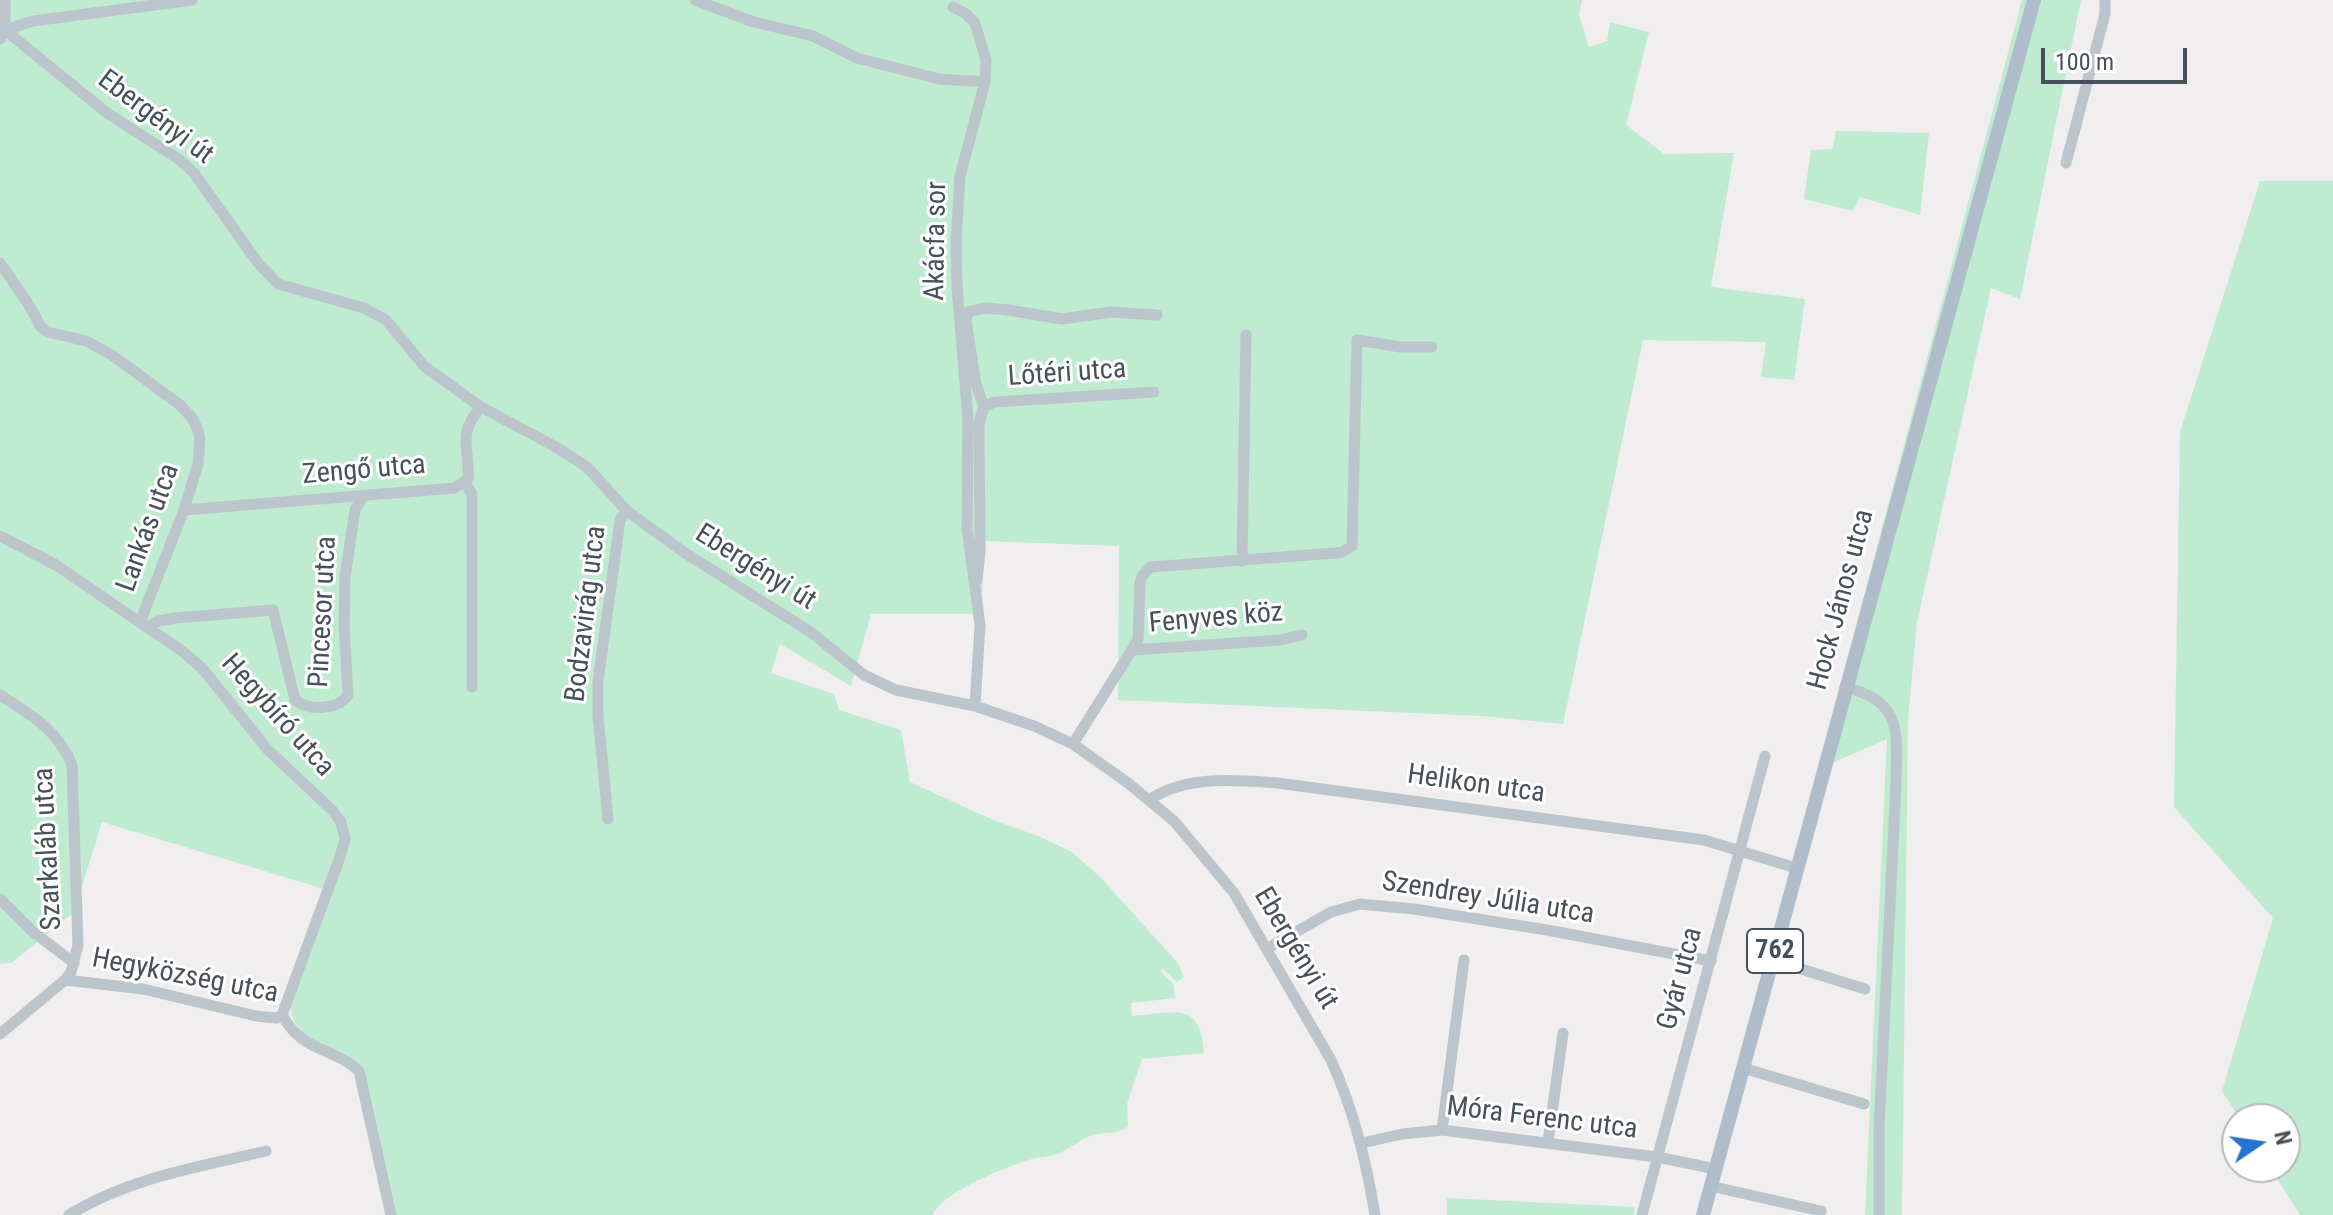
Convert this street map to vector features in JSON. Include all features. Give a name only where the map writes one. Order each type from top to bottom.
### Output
[{"type":"main road","name":"Hock János utca","points":[[1703,1215],[2034,0]]},
{"type":"street","points":[[5,0],[2,32],[33,21],[192,0]]},
{"type":"street","points":[[695,0],[754,22],[813,36],[857,58],[939,79],[985,82],[986,60],[975,23],[953,7]]},
{"type":"street","points":[[2066,163],[2105,14],[2105,0]]},
{"type":"street","name":"Ebergényi út","points":[[2,32],[107,113],[180,160],[194,173],[258,263],[278,284],[364,308],[386,320],[425,367],[481,407],[586,466],[627,511],[685,553],[788,616],[879,684],[917,696],[975,706],[1034,726],[1073,744],[1174,821],[1216,869],[1268,948],[1331,1060],[1362,1143],[1375,1215]]},
{"type":"street","name":"Akácfa sor","points":[[975,706],[980,625],[967,528],[968,419],[956,241],[960,176],[985,82]]},
{"type":"street","name":"Lankás utca","points":[[0,263],[41,327],[48,332],[97,346],[180,405],[192,418],[200,438],[200,452],[184,510],[144,625]]},
{"type":"street","points":[[975,584],[979,575],[979,423],[984,407],[976,384],[966,320],[968,312],[985,308],[1062,319],[1111,312],[1157,315]]},
{"type":"street","points":[[1242,561],[1246,335]]},
{"type":"street","points":[[1073,744],[1133,650],[1139,632],[1140,583],[1146,571],[1159,565],[1335,553],[1352,546],[1357,340],[1400,347],[1432,347]]},
{"type":"street","name":"Lőtéri utca","points":[[984,407],[994,402],[1154,392]]},
{"type":"street","name":"Zengő utca","points":[[184,510],[455,488],[468,479],[465,432],[468,422],[481,407]]},
{"type":"street","points":[[465,483],[472,494],[472,687]]},
{"type":"street","name":"Pincesor utca","points":[[144,625],[175,618],[273,610],[295,700],[310,707],[340,704],[348,695],[345,577],[355,510],[363,496]]},
{"type":"street","name":"Bodzavirág utca","points":[[608,819],[598,716],[598,682],[620,520],[627,511]]},
{"type":"street","name":"Hegybíró utca","points":[[0,536],[56,565],[202,668],[254,734],[332,810],[345,831],[340,857],[282,1015]]},
{"type":"street","name":"Fenyves köz","points":[[1133,650],[1267,641],[1302,635]]},
{"type":"street","points":[[1845,687],[1863,691],[1875,699],[1891,715],[1895,727],[1896,784],[1879,1128],[1879,1215]]},
{"type":"street","name":"Szarkaláb utca","points":[[0,695],[38,719],[52,732],[72,765],[78,929],[74,963],[65,980]]},
{"type":"street","name":"Gyár utca","points":[[1642,1215],[1765,756]]},
{"type":"street","name":"Helikon utca","points":[[1149,800],[1160,792],[1190,783],[1227,780],[1277,783],[1704,840],[1796,868]]},
{"type":"street","points":[[0,899],[32,931],[74,963]]},
{"type":"street","name":"Szendrey Júlia utca","points":[[1268,948],[1331,912],[1360,904],[1414,909],[1547,930],[1711,961]]},
{"type":"street","points":[[1442,1130],[1464,960]]},
{"type":"street","points":[[1772,960],[1865,989]]},
{"type":"street","name":"Hegyközség utca","points":[[0,1034],[65,980],[158,992],[256,1016],[277,1018],[282,1015],[288,1026],[307,1044],[353,1065],[359,1071],[391,1215]]},
{"type":"street","points":[[1548,1142],[1563,1033]]},
{"type":"street","points":[[1743,1068],[1864,1104]]},
{"type":"street","name":"Móra Ferenc utca","points":[[1362,1143],[1402,1134],[1442,1130],[1657,1157],[1716,1169]]},
{"type":"street","points":[[69,1215],[96,1200],[139,1183],[266,1151]]},
{"type":"street","points":[[1710,1186],[1821,1211]]},
{"type":"green space","points":[[0,0],[1582,0],[1579,15],[1589,47],[1607,41],[1610,22],[1649,32],[1626,125],[1664,154],[1734,153],[1711,287],[1805,299],[1794,380],[1761,377],[1766,342],[1643,340],[1563,724],[1482,716],[1118,700],[1119,546],[983,541],[982,614],[871,614],[851,686],[780,644],[771,673],[834,694],[839,710],[901,730],[910,782],[1072,852],[1101,878],[1177,962],[1184,977],[1177,982],[1163,969],[1160,971],[1173,983],[1175,998],[1131,1003],[1132,1016],[1172,1012],[1190,1017],[1197,1024],[1204,1053],[1142,1059],[1127,1104],[1128,1126],[1124,1129],[1093,1135],[1059,1153],[994,1173],[962,1189],[938,1206],[933,1215],[394,1215],[360,1064],[305,1034],[292,1015],[290,1003],[331,891],[102,822],[74,912],[11,963],[0,964]]},
{"type":"green space","points":[[2022,0],[2081,0],[2020,299],[1991,288],[1917,622],[1908,719],[1902,1215],[1865,1215],[1887,739],[1818,769]]},
{"type":"green space","points":[[1836,131],[1929,133],[1920,215],[1860,197],[1853,211],[1804,199],[1811,150],[1833,149]]},
{"type":"green space","points":[[2260,181],[2333,181],[2333,1215],[2300,1215],[2280,1183],[2301,1183],[2301,1103],[2230,1103],[2222,1091],[2273,918],[2174,807],[2180,432]]},
{"type":"green space","points":[[1447,1198],[1634,1207],[1634,1215],[1447,1215]]}]
